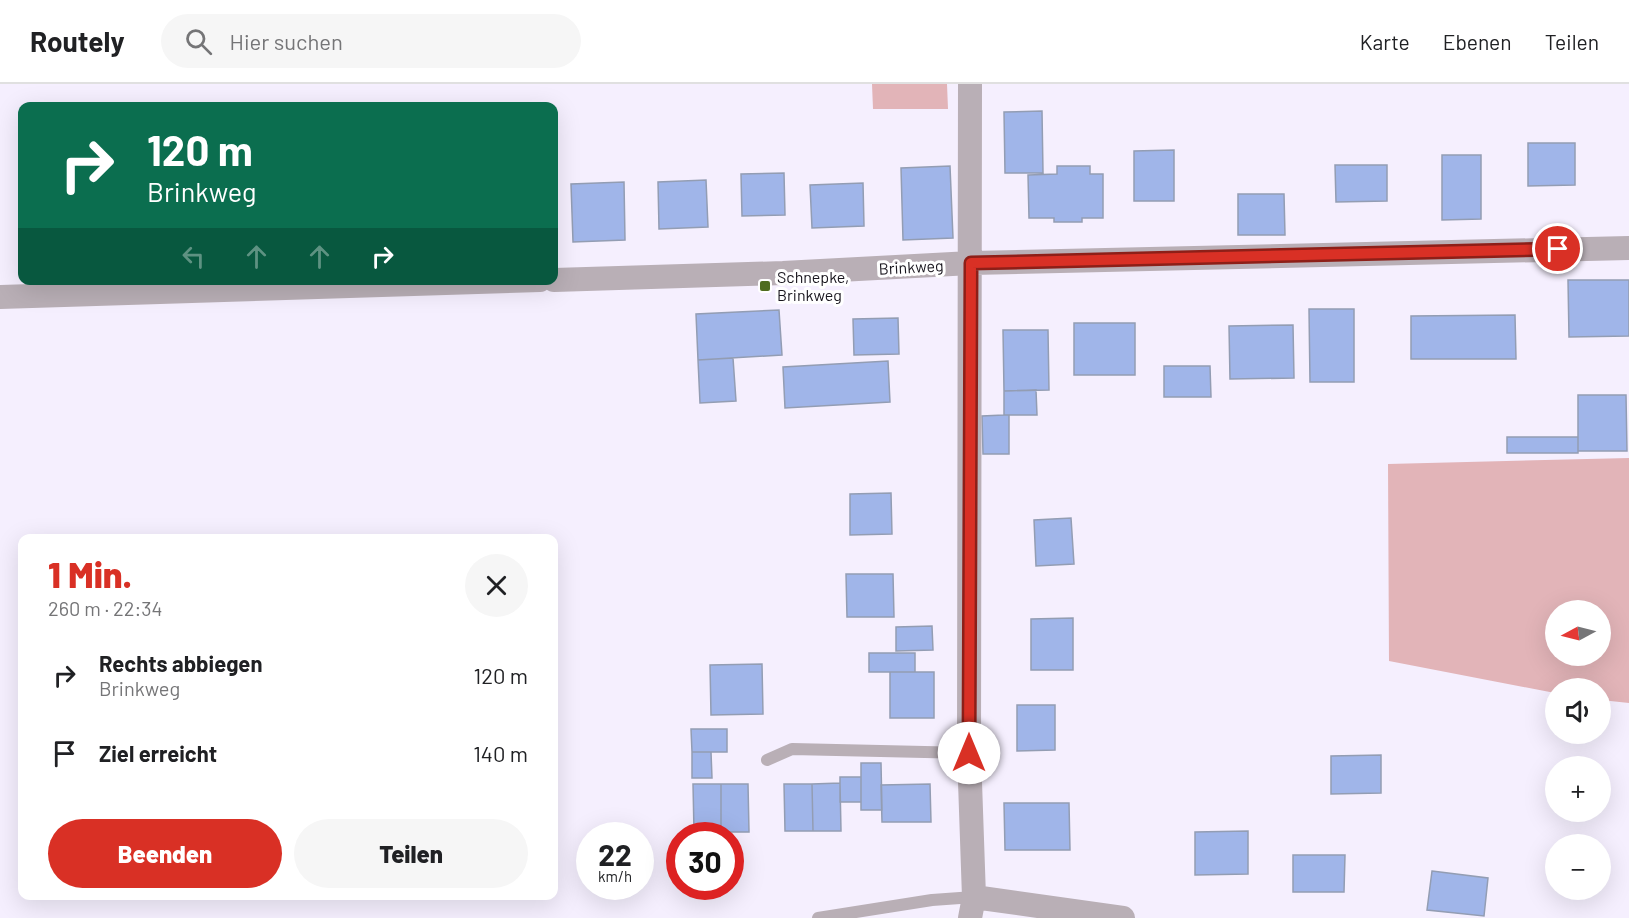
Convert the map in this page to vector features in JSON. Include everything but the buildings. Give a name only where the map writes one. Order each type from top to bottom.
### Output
[{"type":"street","points":[[970,84],[969,753],[972,908],[1123,918]]},
{"type":"street","name":"Brinkweg","points":[[558,280],[783,273],[971,263],[1629,248]]},
{"type":"street","points":[[0,297],[381,285]]},
{"type":"lane","points":[[767,760],[792,749],[969,753]]},
{"type":"lane","points":[[818,918],[932,900],[972,908]]},
{"type":"shaded area","points":[[872,84],[947,84],[948,109],[873,109]]},
{"type":"shaded area","points":[[1629,458],[1629,703],[1611,701],[1611,678],[1545,678],[1545,691],[1389,661],[1388,464]]},
{"type":"place","name":"Schnepke, Brinkweg","points":[[765,286]]},
{"type":"route","points":[[969,753],[971,263],[1558,249]]}]
